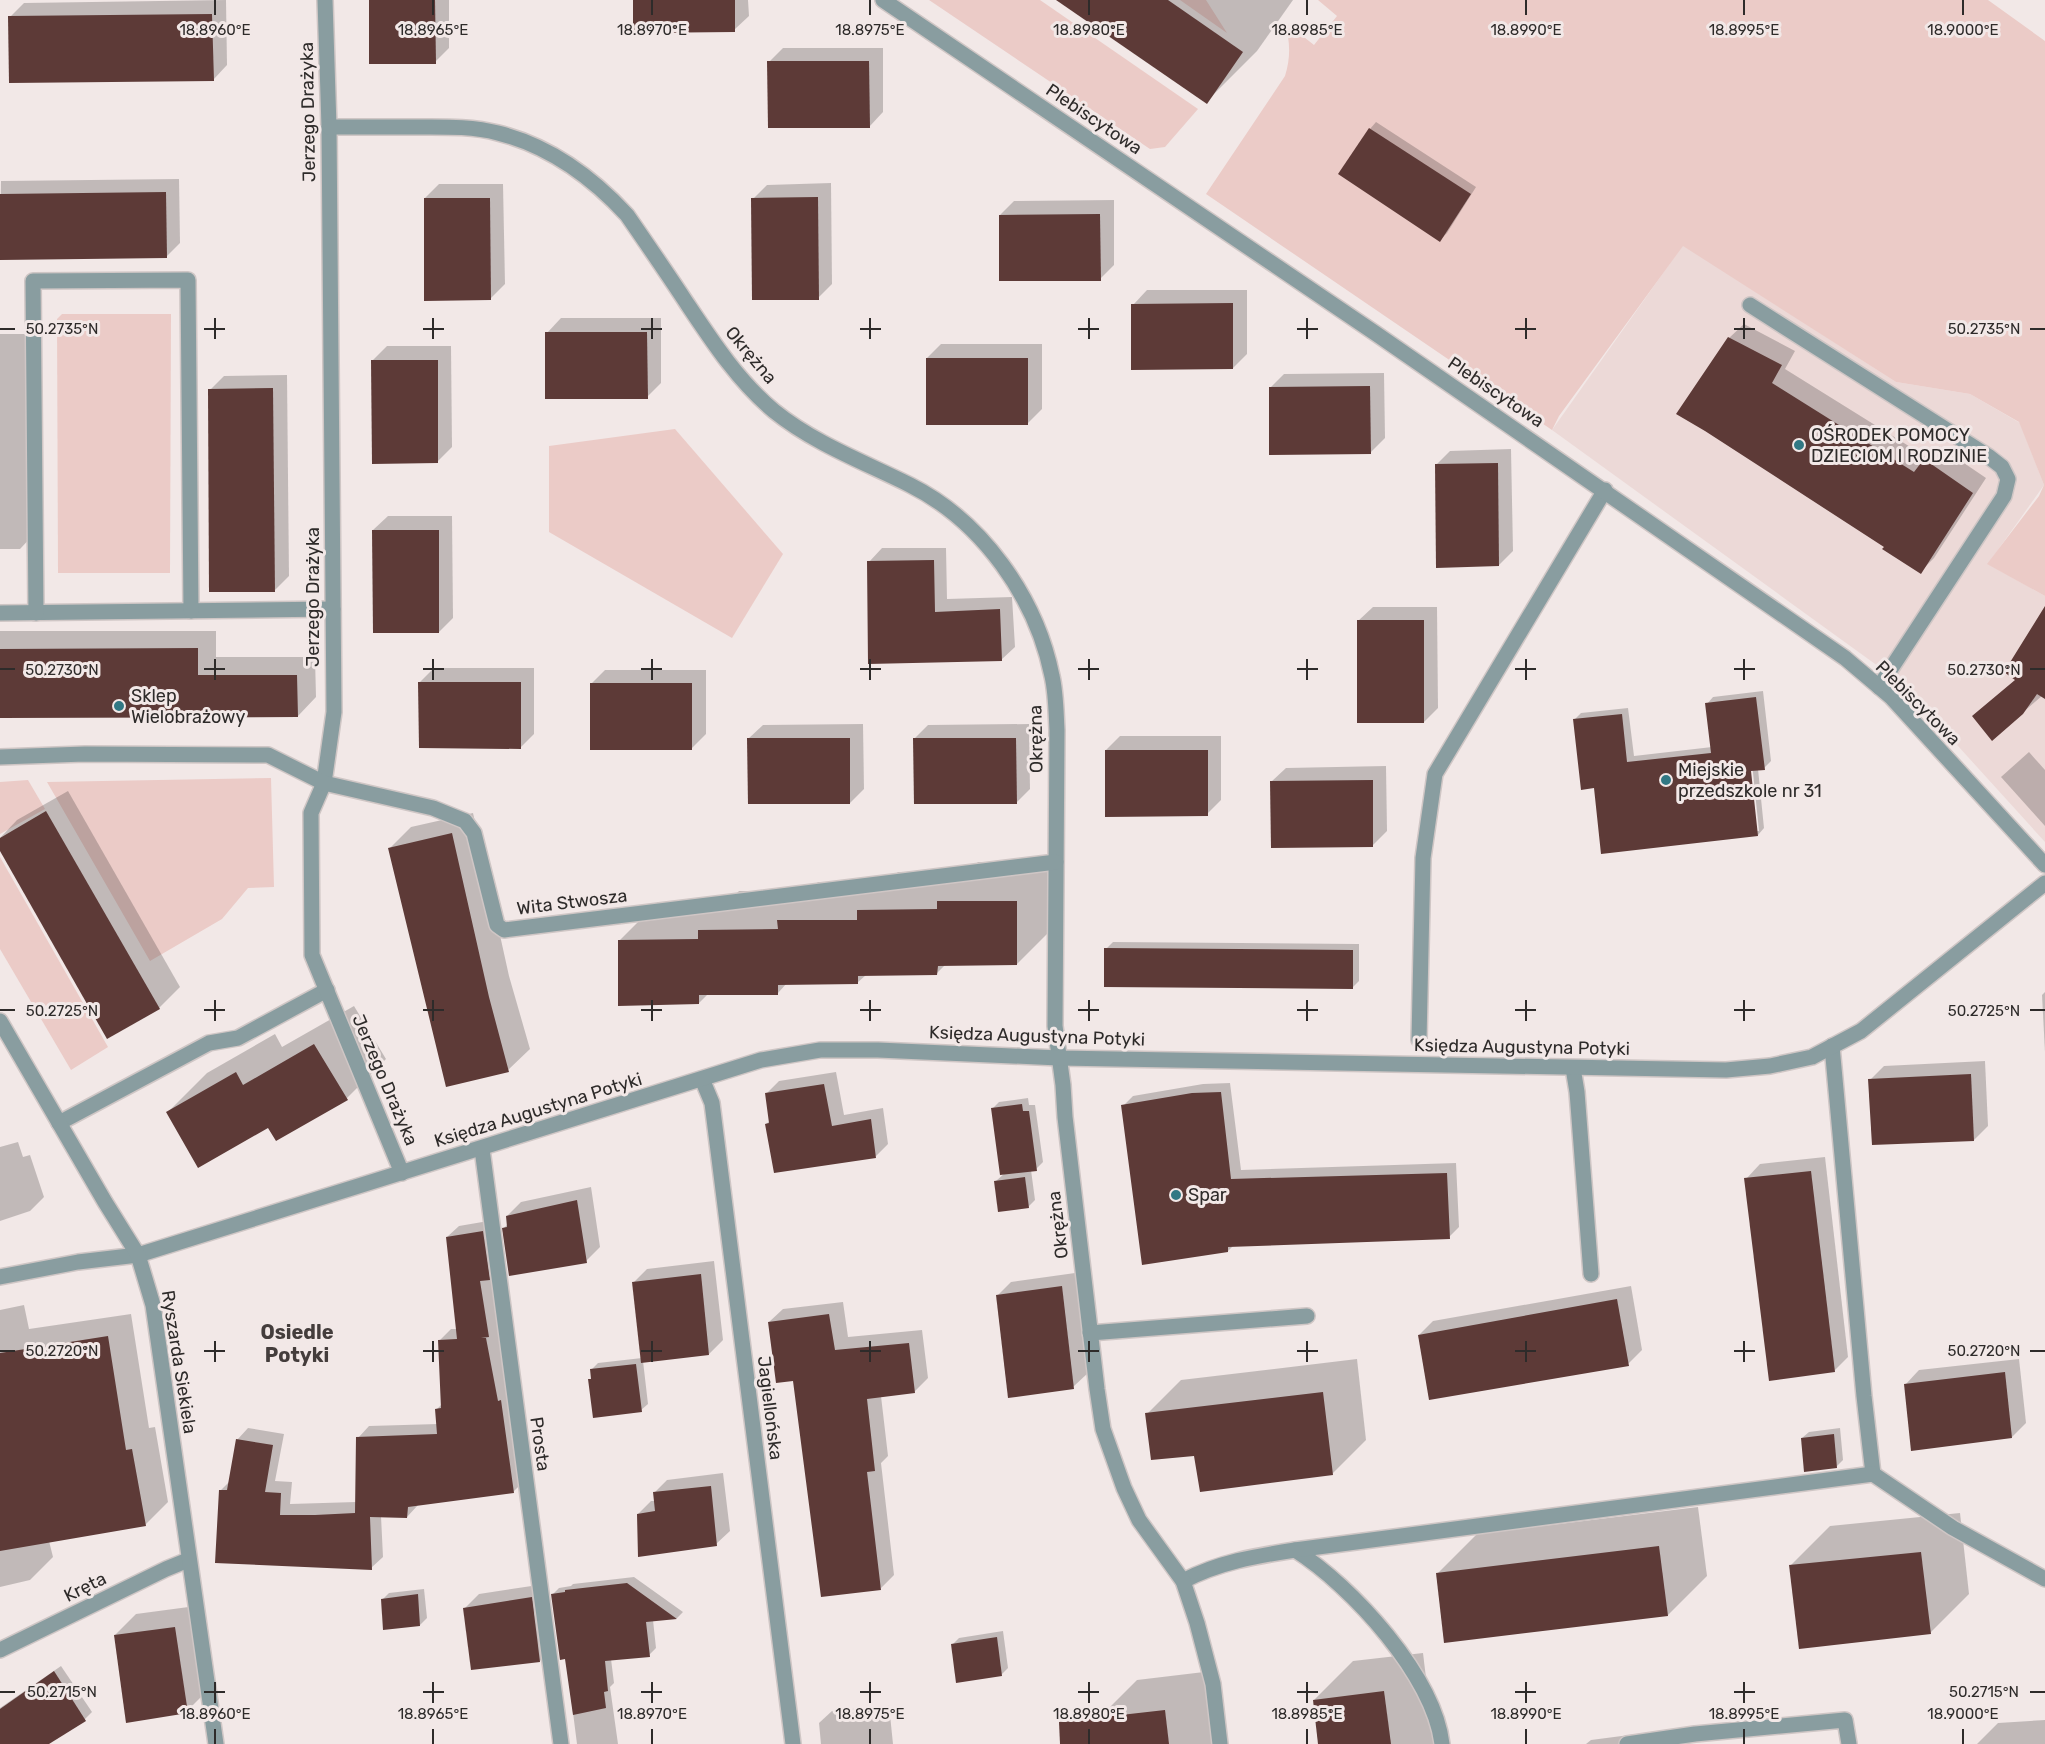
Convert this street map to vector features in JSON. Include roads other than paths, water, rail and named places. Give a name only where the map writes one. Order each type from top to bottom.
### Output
[{"type":"street","name":"Jerzego Drażyka","points":[[325,0],[329,127],[334,712],[324,783],[311,813],[312,955],[402,1173]]},
{"type":"street","name":"Plebiscytowa","points":[[883,0],[1605,490],[1845,658],[1891,697],[2045,865]]},
{"type":"street","name":"Okrężna","points":[[329,127],[457,127],[497,132],[528,142],[556,155],[586,175],[627,215],[736,374],[774,410],[831,448],[912,486],[943,506],[980,537],[1010,577],[1033,615],[1045,646],[1053,678],[1057,730],[1054,1026],[1063,1085],[1090,1334],[1103,1429],[1114,1462],[1139,1520],[1183,1581],[1213,1684],[1220,1744]]},
{"type":"street","points":[[36,613],[33,281],[188,280],[191,611]]},
{"type":"street","points":[[1750,305],[1988,456],[2002,467],[2008,479],[2004,496],[1879,687]]},
{"type":"street","points":[[1419,1040],[1423,858],[1435,774],[1605,490]]},
{"type":"street","points":[[0,613],[333,609]]},
{"type":"street","name":"Wita Stwosza","points":[[0,757],[85,754],[268,755],[324,783],[433,808],[465,821],[474,833],[497,925],[504,930],[1056,862]]},
{"type":"street","name":"Księdza Augustyna Potyki","points":[[0,1277],[78,1262],[138,1255],[761,1060],[820,1050],[878,1050],[1059,1058],[1573,1068],[1726,1070],[1770,1066],[1812,1057],[1861,1031],[2045,883]]},
{"type":"street","points":[[59,1124],[209,1043],[238,1038],[327,990]]},
{"type":"street","name":"Ryszarda Siekiela","points":[[0,1022],[138,1255],[153,1305],[216,1744]]},
{"type":"street","points":[[1832,1046],[1873,1474]]},
{"type":"street","points":[[1573,1068],[1577,1092],[1591,1274]]},
{"type":"street","name":"Jagiellońska","points":[[702,1079],[712,1103],[793,1744]]},
{"type":"street","name":"Prosta","points":[[482,1149],[561,1744]]},
{"type":"street","points":[[1090,1334],[1307,1316]]},
{"type":"street","points":[[1183,1581],[1206,1569],[1231,1561],[1295,1550],[1873,1474],[1953,1528],[2045,1579]]},
{"type":"street","points":[[1295,1550],[1333,1578],[1400,1652],[1431,1700],[1442,1744]]},
{"type":"street","name":"Kręta","points":[[0,1650],[188,1560]]},
{"type":"street","points":[[1627,1744],[1746,1737],[1845,1720],[1849,1744]]},
{"type":"place","name":"OŚRODEK POMOCY DZIECIOM I RODZINIE","points":[[1799,445]]},
{"type":"place","name":"Sklep Wielobrażowy","points":[[119,706]]},
{"type":"place","name":"Miejskie przedszkole nr 31","points":[[1666,780]]},
{"type":"place","name":"Spar","points":[[1176,1195]]},
{"type":"district","name":"Osiedle Potyki","points":[[297,1344]]}]
